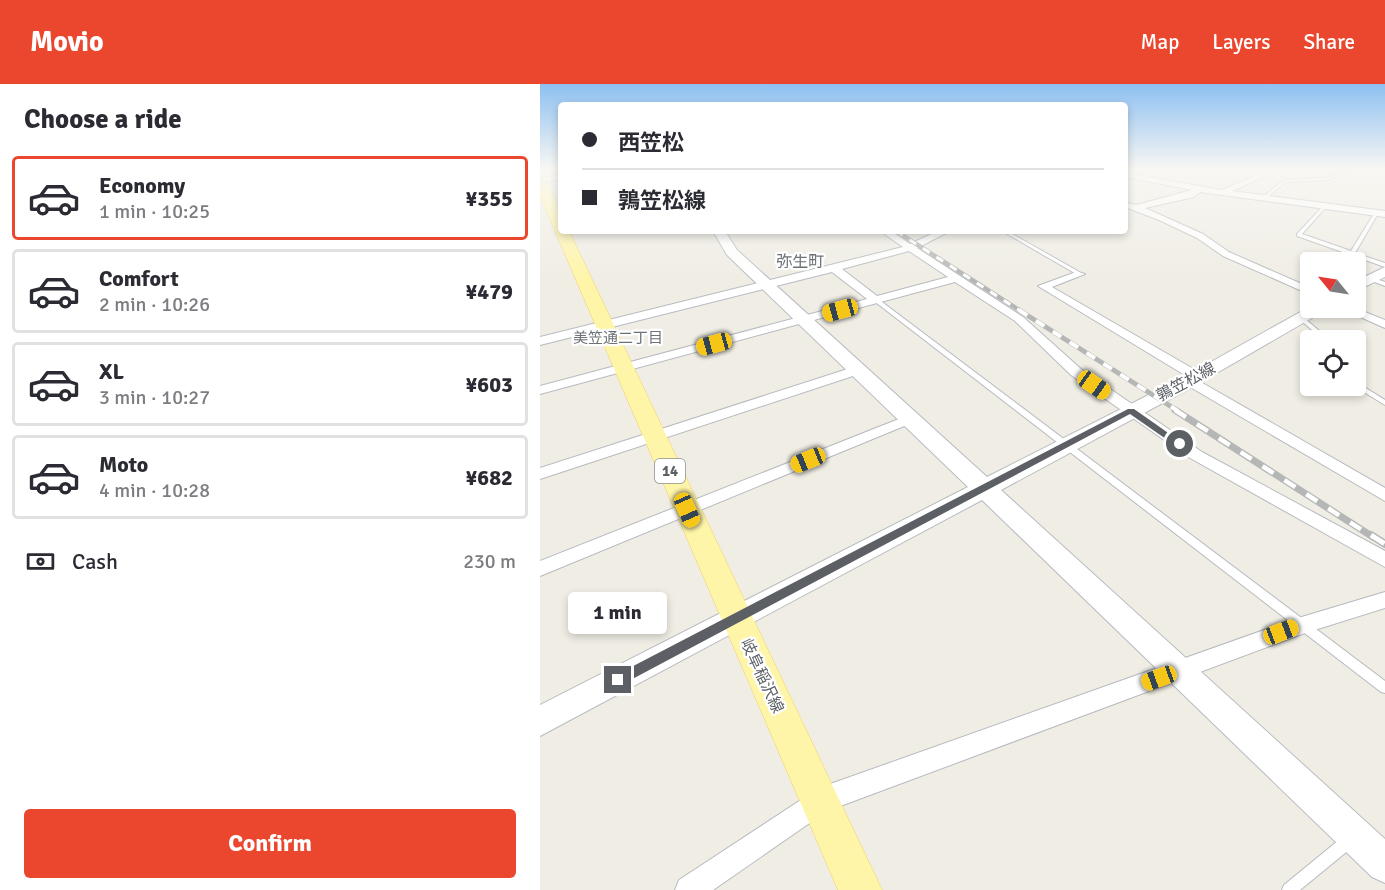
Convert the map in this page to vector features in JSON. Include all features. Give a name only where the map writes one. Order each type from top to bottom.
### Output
[{"type":"main road","name":"岐阜稲沢線","points":[[551,206],[558,223]]},
{"type":"main road","name":"岐阜稲沢線","points":[[563,234],[860,890]]},
{"type":"street","points":[[1129,206],[1200,236],[1226,254],[1300,287]]},
{"type":"street","points":[[1136,208],[1146,206]]},
{"type":"street","points":[[1324,206],[1381,214]]},
{"type":"street","points":[[721,234],[732,252],[856,370],[986,488],[1385,864]]},
{"type":"street","points":[[890,234],[1019,319],[1076,372],[1131,411],[1236,479],[1385,561]]},
{"type":"street","points":[[540,340],[911,248],[939,234]]},
{"type":"street","points":[[834,268],[876,300]]},
{"type":"street","points":[[1378,282],[1385,272]]},
{"type":"street","points":[[1080,274],[1043,286],[1385,495]]},
{"type":"street","points":[[540,390],[956,278]]},
{"type":"street","points":[[1366,316],[1385,324]]},
{"type":"street","name":"鶉笠松線","points":[[540,721],[1194,379],[1301,318]]},
{"type":"street","points":[[540,474],[856,370]]},
{"type":"street","points":[[540,569],[909,419]]},
{"type":"street","points":[[689,890],[819,801],[1302,625],[1385,600]]},
{"type":"lane","points":[[1324,206],[1299,235],[1349,252]]},
{"type":"lane","points":[[1353,252],[1381,214]]},
{"type":"lane","points":[[1009,234],[1080,274]]},
{"type":"lane","points":[[1366,258],[1385,265]]},
{"type":"lane","points":[[876,300],[1385,688]]},
{"type":"lane","points":[[1301,318],[1315,330]]},
{"type":"lane","points":[[1366,391],[1385,403]]},
{"type":"lane","points":[[1289,890],[1355,836]]},
{"type":"railway","points":[[901,234],[1022,312]]},
{"type":"railway","points":[[1019,310],[1178,411]]},
{"type":"railway","points":[[1175,410],[1373,537]]},
{"type":"railway","points":[[1371,535],[1385,544]]},
{"type":"district","name":"弥生町","points":[[800,262]]},
{"type":"district","name":"美笠通二丁目","points":[[618,338]]},
{"type":"route","points":[[618,680],[1131,411],[1180,444]]}]
